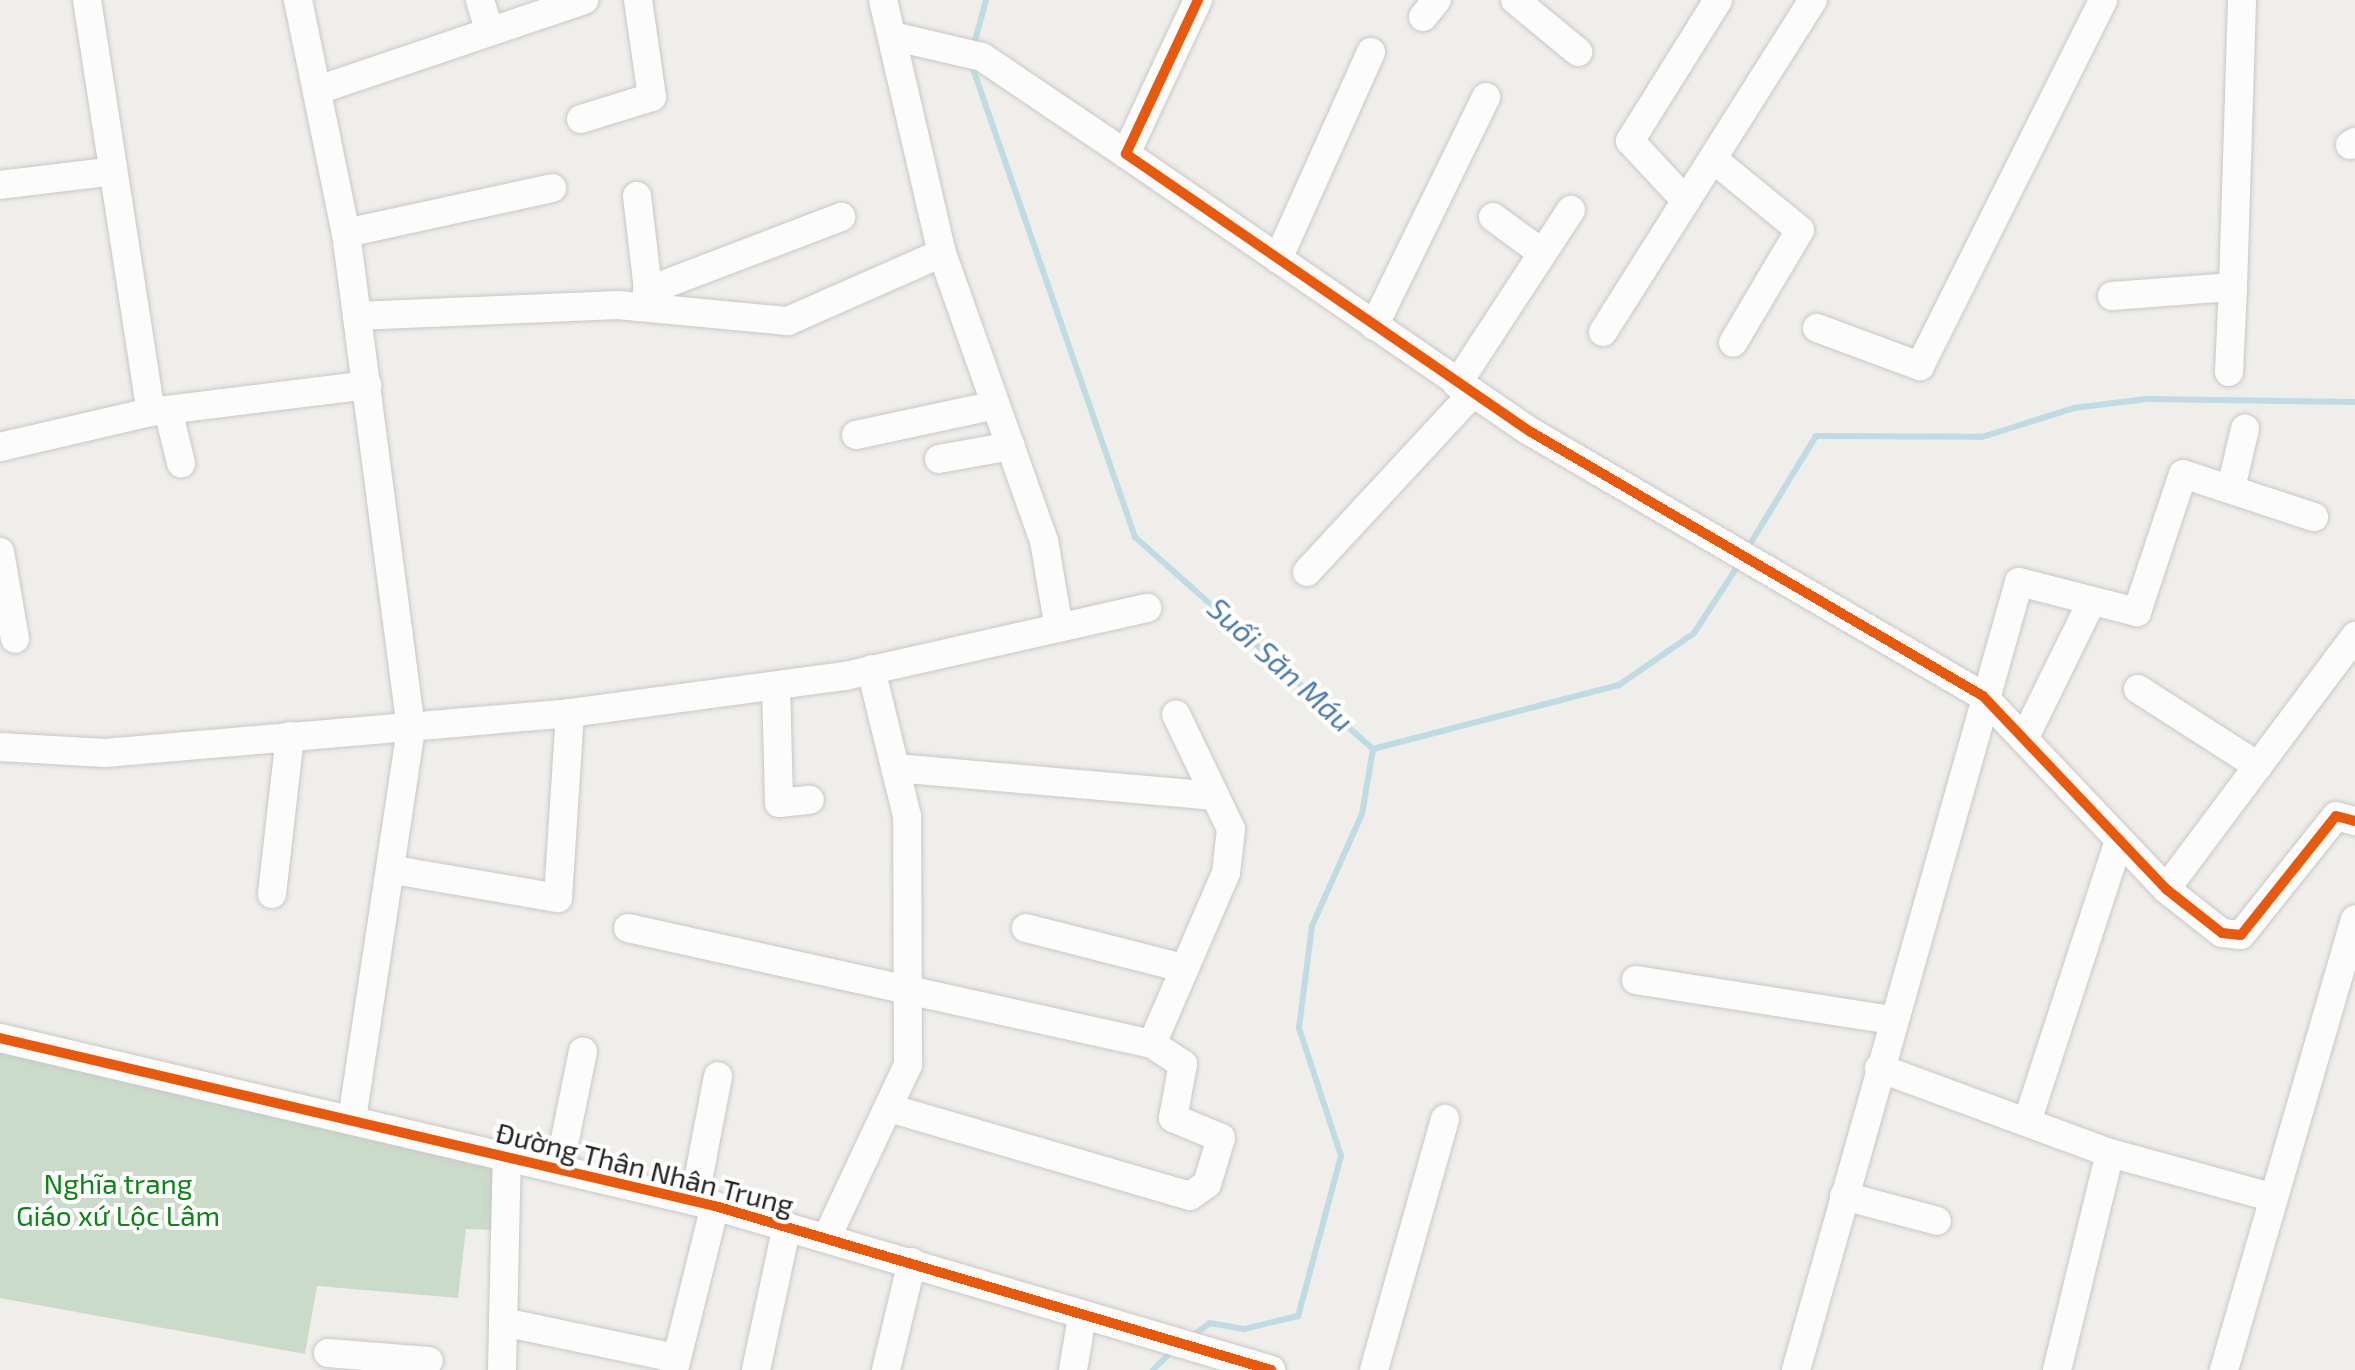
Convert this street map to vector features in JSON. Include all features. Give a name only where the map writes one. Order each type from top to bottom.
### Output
[{"type":"street","points":[[87,0],[108,172],[160,411],[180,462]]},
{"type":"street","points":[[298,0],[321,89],[346,232],[411,730],[394,870],[352,1120]]},
{"type":"street","points":[[480,0],[489,29]]},
{"type":"street","points":[[321,89],[584,0]]},
{"type":"street","points":[[581,119],[652,96],[638,0]]},
{"type":"street","points":[[883,0],[942,253],[1044,542],[1058,623]]},
{"type":"street","points":[[1126,154],[1198,0]]},
{"type":"street","points":[[1515,0],[1578,52]]},
{"type":"street","points":[[1686,201],[1630,141],[1718,0]]},
{"type":"street","points":[[1604,332],[1813,0]]},
{"type":"street","points":[[1817,328],[1920,366],[2103,0]]},
{"type":"street","points":[[2229,372],[2242,0]]},
{"type":"street","points":[[892,36],[972,54],[1126,154],[1464,389],[1983,696],[2166,889],[2234,938],[2336,816],[2355,821]]},
{"type":"street","points":[[1278,259],[1371,52]]},
{"type":"street","points":[[1374,326],[1486,97]]},
{"type":"street","points":[[1712,159],[1800,230],[1733,344]]},
{"type":"street","points":[[0,186],[108,172]]},
{"type":"street","points":[[346,232],[552,188]]},
{"type":"street","points":[[637,196],[648,299]]},
{"type":"street","points":[[1308,572],[1464,389],[1571,210]]},
{"type":"street","points":[[648,299],[841,217]]},
{"type":"street","points":[[1493,217],[1542,253]]},
{"type":"street","points":[[356,316],[648,299],[802,318],[942,253]]},
{"type":"street","points":[[2112,296],[2232,287]]},
{"type":"street","points":[[0,447],[160,411],[366,385]]},
{"type":"street","points":[[856,435],[996,405]]},
{"type":"street","points":[[2230,488],[2245,429]]},
{"type":"street","points":[[939,459],[1011,446]]},
{"type":"street","points":[[1796,1370],[1983,696],[2019,582],[2132,614],[2141,607],[2183,474],[2314,518]]},
{"type":"street","points":[[0,552],[15,639]]},
{"type":"street","points":[[2024,739],[2091,603]]},
{"type":"street","points":[[0,746],[105,753],[290,736],[411,730],[570,713],[776,686],[871,669],[1058,623],[1147,608]]},
{"type":"street","points":[[2166,889],[2355,636]]},
{"type":"street","points":[[827,1237],[908,1065],[903,984],[907,816],[871,669]]},
{"type":"street","points":[[776,686],[779,803],[810,800]]},
{"type":"street","points":[[2138,688],[2258,766]]},
{"type":"street","points":[[394,870],[558,898],[570,713]]},
{"type":"street","points":[[1152,1044],[1226,873],[1229,812],[1214,796],[1176,714]]},
{"type":"street","points":[[272,894],[290,736]]},
{"type":"street","points":[[896,768],[1214,796]]},
{"type":"street","points":[[2027,1122],[2118,840]]},
{"type":"street","points":[[2224,1370],[2355,920]]},
{"type":"street","points":[[628,928],[903,984],[1152,1044],[1183,1064],[1172,1118],[1220,1132],[1207,1184],[1190,1196],[890,1108]]},
{"type":"street","points":[[1026,928],[1183,968]]},
{"type":"street","points":[[1636,980],[1892,1020]]},
{"type":"street","name":"Đường Thân Nhân Trung","points":[[0,1038],[704,1204],[912,1262],[1160,1343],[1195,1359],[1271,1370]]},
{"type":"street","points":[[559,1169],[582,1051]]},
{"type":"street","points":[[1879,1068],[2110,1153],[2271,1198]]},
{"type":"street","points":[[502,1322],[675,1364],[704,1204],[718,1076]]},
{"type":"street","points":[[1374,1370],[1445,1119]]},
{"type":"street","points":[[2057,1370],[2110,1153]]},
{"type":"street","points":[[502,1370],[507,1157]]},
{"type":"street","points":[[1844,1196],[1938,1221]]},
{"type":"street","points":[[756,1370],[787,1226]]},
{"type":"street","points":[[886,1370],[912,1262]]},
{"type":"street","points":[[1073,1370],[1082,1317]]},
{"type":"street","points":[[328,1353],[384,1363],[429,1360]]},
{"type":"green space","name":"Nghĩa trang Giáo xứ Lộc Lâm","points":[[0,1050],[497,1168],[500,1230],[466,1229],[458,1298],[317,1286],[305,1354],[0,1298]]},
{"type":"waterway","name":"Suối Săn Máu","points":[[973,48],[986,0]]},
{"type":"waterway","name":"Suối Săn Máu","points":[[970,60],[1135,537],[1373,749],[1362,814],[1312,926],[1299,1028],[1341,1156],[1298,1316],[1244,1329],[1210,1323],[1191,1337]]},
{"type":"waterway","points":[[1747,549],[1816,436],[1982,437],[2074,408],[2146,399],[2355,402]]},
{"type":"waterway","points":[[1373,749],[1619,685],[1694,633],[1739,564]]},
{"type":"waterway","name":"Suối Săn Máu","points":[[1153,1370],[1173,1350]]},
{"type":"cycle path","points":[[1198,0],[1126,154],[1531,432],[1983,696],[2166,889],[2222,933],[2241,935],[2336,816],[2355,821]]},
{"type":"cycle path","points":[[0,1038],[715,1206],[1271,1370]]}]
